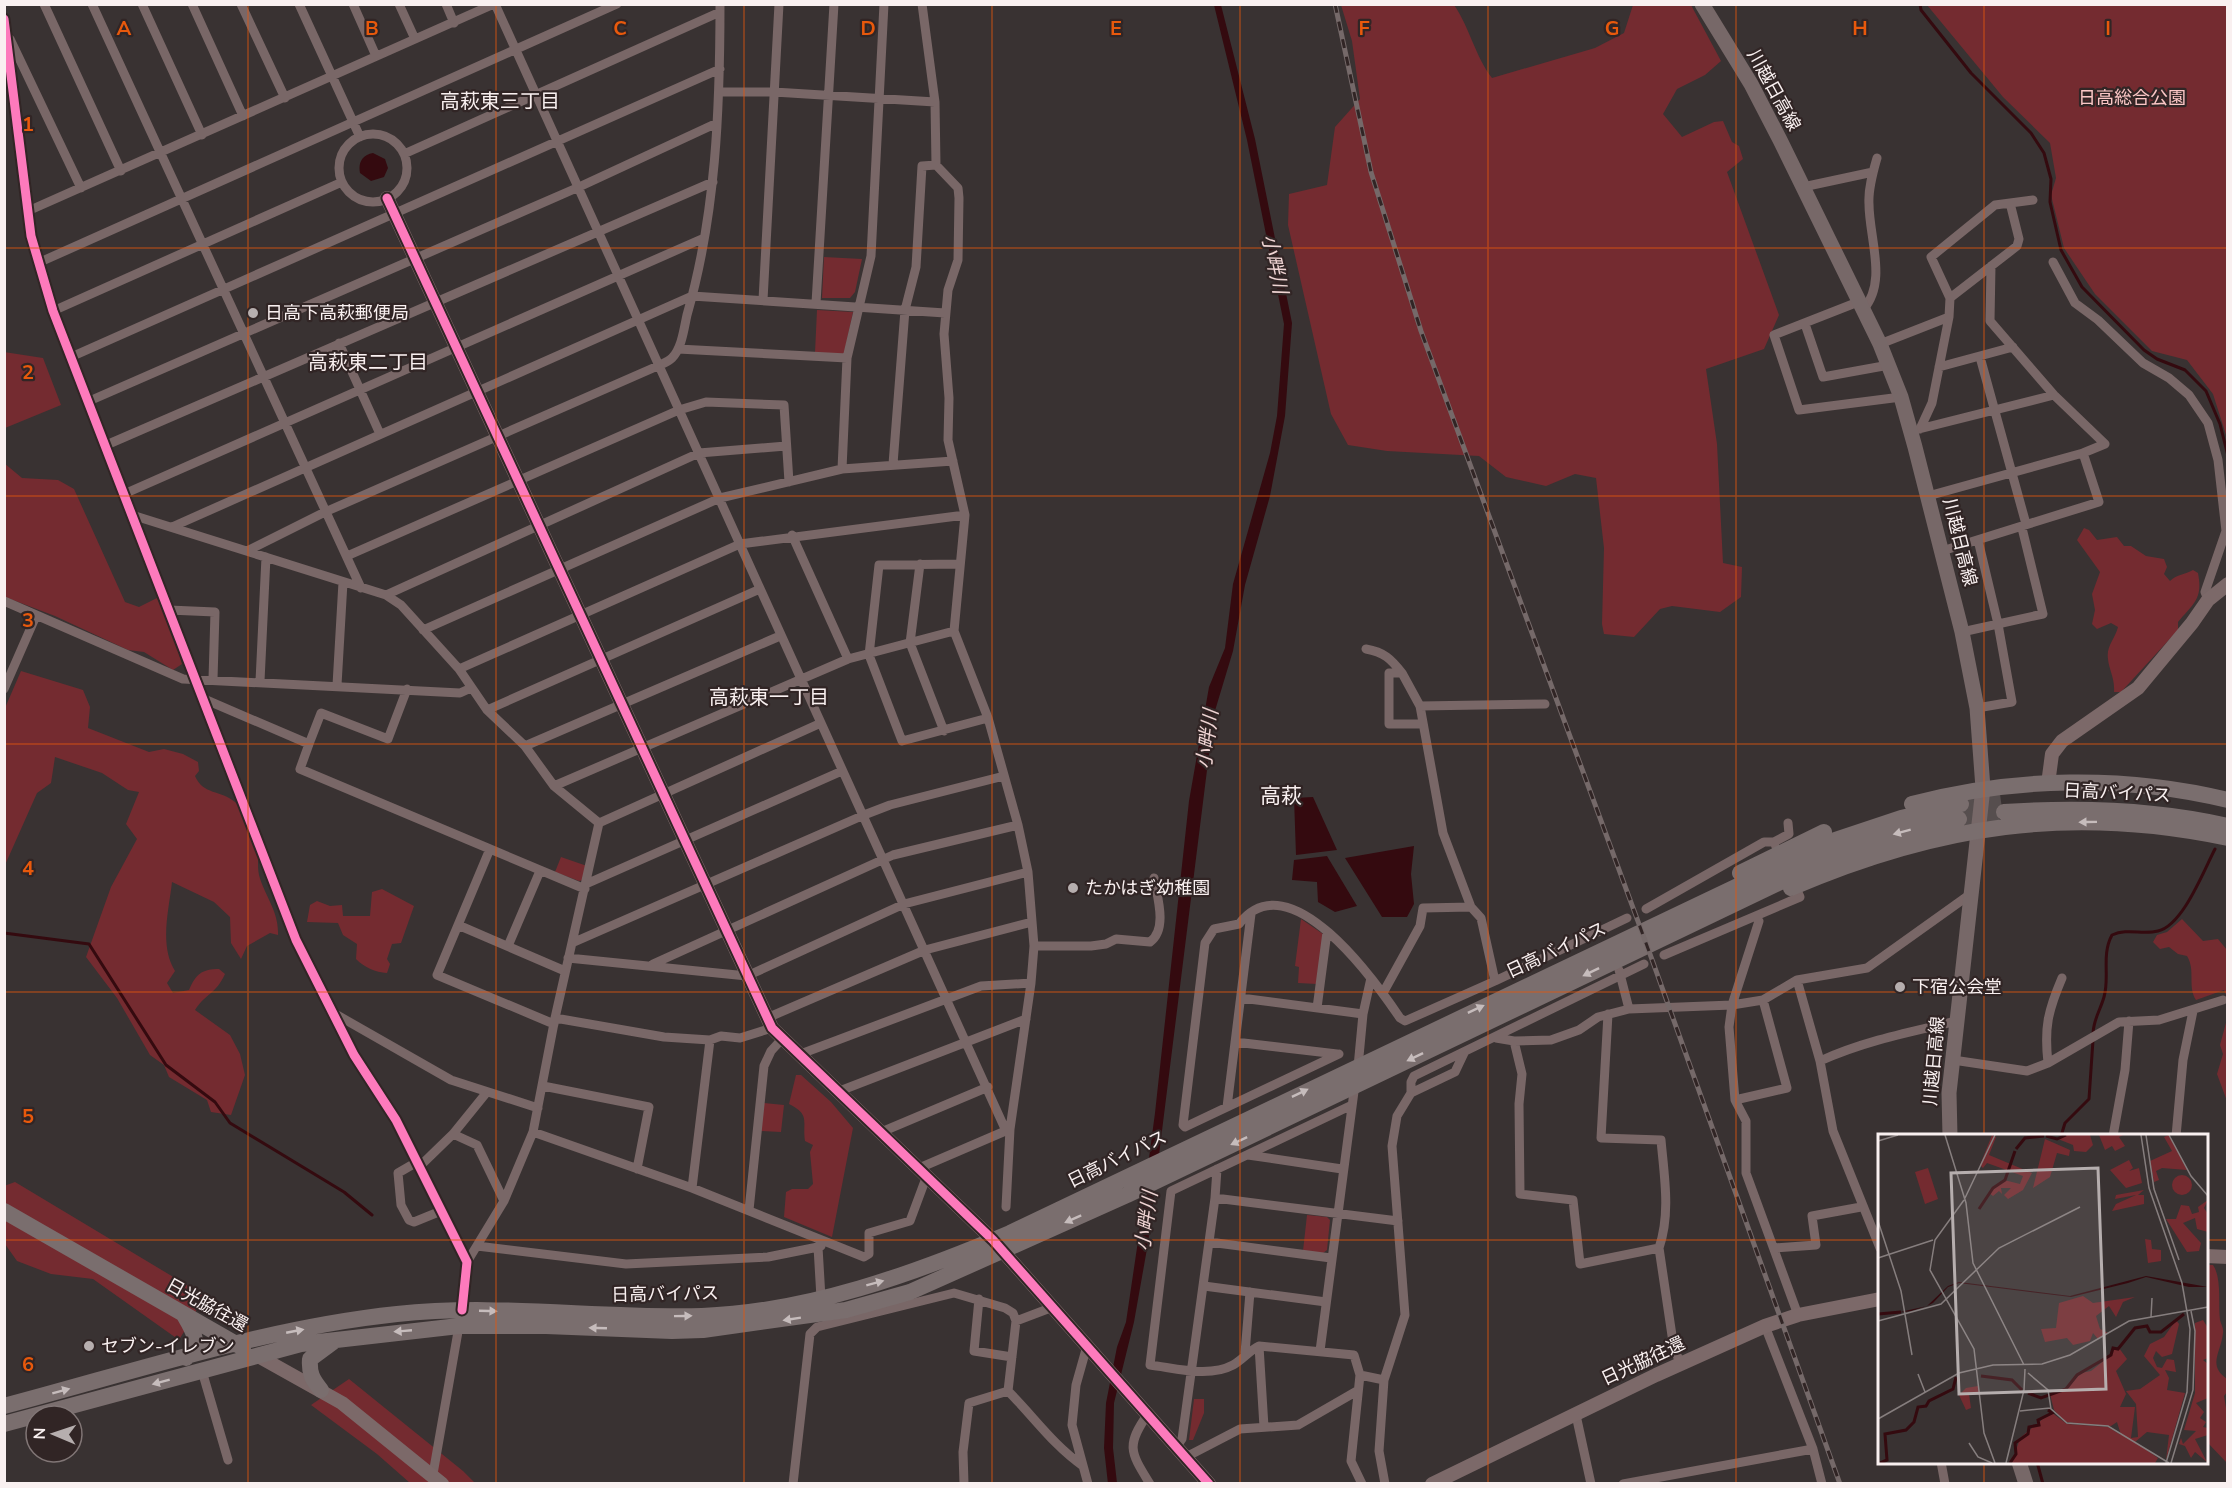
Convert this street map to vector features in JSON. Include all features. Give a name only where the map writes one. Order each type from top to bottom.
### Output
[{"type":"highway","points":[[1668,919],[1754,866],[1827,830],[1892,809],[1983,788],[2095,782],[2176,791],[2223,820]]},
{"type":"highway","name":"日高バイパス","points":[[2004,805],[2091,794],[2152,798],[2223,820]]},
{"type":"highway","name":"日高バイパス","points":[[4,1406],[238,1344],[328,1324],[397,1314],[460,1318],[546,1326],[672,1331],[779,1321],[846,1310],[910,1292],[997,1246],[1129,1174],[1832,841],[1901,818],[1960,811],[1843,852],[1127,1195],[997,1246],[902,1276],[781,1307],[706,1316],[460,1318],[301,1344],[4,1424]]},
{"type":"highway","points":[[1664,937],[1758,903],[1842,866],[1901,847],[1980,829],[2005,825],[2099,822],[2139,824],[2223,820]]},
{"type":"highway","name":"日光脇往還","points":[[4,1211],[258,1356]]},
{"type":"highway","points":[[184,1315],[196,1336],[195,1349],[186,1358]]},
{"type":"highway","points":[[321,1390],[312,1380],[309,1370],[310,1359],[324,1347],[342,1338]]},
{"type":"main road","name":"川越日高線","points":[[1702,4],[1751,84],[1880,344],[1915,430],[1928,496],[1962,632],[1977,708],[1983,788],[1948,1094],[1950,1134]]},
{"type":"main road","points":[[2020,1464],[2026,1484]]},
{"type":"street","points":[[44,4],[121,171]]},
{"type":"street","points":[[92,4],[361,588]]},
{"type":"street","points":[[142,4],[202,135]]},
{"type":"street","points":[[192,4],[243,116]]},
{"type":"street","points":[[241,4],[285,98]]},
{"type":"street","points":[[298,4],[360,137]]},
{"type":"street","points":[[353,4],[376,56]]},
{"type":"street","points":[[399,4],[415,39]]},
{"type":"street","points":[[446,4],[454,22]]},
{"type":"street","points":[[28,211],[494,4],[599,230],[780,636],[1008,1130]]},
{"type":"street","points":[[38,263],[616,4]]},
{"type":"street","points":[[764,300],[779,4]]},
{"type":"street","points":[[816,303],[834,4]]},
{"type":"street","points":[[842,469],[847,358],[870,256],[885,4]]},
{"type":"street","points":[[922,4],[935,102],[936,165],[958,188],[959,198],[958,260],[948,290],[945,313],[948,440],[965,515],[954,631],[988,718],[1018,825],[1028,873],[1034,946],[1026,1019],[1008,1130],[1006,1207]]},
{"type":"street","points":[[247,550],[326,512],[672,358],[678,349],[692,296],[713,182],[720,69],[720,8],[535,96],[404,154]]},
{"type":"street","points":[[4,19],[28,211],[38,263],[53,311],[296,940],[354,1055],[396,1120],[467,1262]]},
{"type":"street","points":[[6,31],[81,188]]},
{"type":"street","points":[[71,357],[720,69]]},
{"type":"street","points":[[719,92],[774,92],[935,102]]},
{"type":"street","points":[[87,402],[579,187],[717,123]]},
{"type":"street","points":[[369,134],[390,138],[404,154],[406,174],[402,184],[387,198],[377,201],[356,197],[342,182],[339,172],[343,151],[360,137],[369,134]]},
{"type":"street","points":[[1877,158],[1869,205],[1875,254],[1870,302],[1774,335],[1799,410],[1901,397]]},
{"type":"street","points":[[893,464],[905,310],[916,267],[922,166],[936,165]]},
{"type":"street","points":[[1803,187],[1873,172]]},
{"type":"street","points":[[53,311],[342,182]]},
{"type":"street","points":[[104,446],[435,300],[713,182]]},
{"type":"street","points":[[387,198],[769,1023],[798,1055],[997,1246],[1209,1484]]},
{"type":"street","points":[[1915,430],[1932,404],[1949,317],[1950,298],[1931,257],[1995,205],[2033,200]]},
{"type":"street","points":[[1950,298],[2017,246],[2019,239],[2010,203]]},
{"type":"street","points":[[124,494],[704,238]]},
{"type":"street","points":[[2053,262],[2075,303],[2098,320],[2143,363],[2169,378],[2189,395],[2208,423],[2218,460],[2226,531],[2205,592],[2208,600]]},
{"type":"street","points":[[1928,496],[2083,453],[2105,444],[2054,395],[1990,321],[1990,266]]},
{"type":"street","points":[[172,527],[692,296],[945,313]]},
{"type":"street","points":[[1880,344],[1949,317]]},
{"type":"street","points":[[1805,324],[1823,377],[1889,366]]},
{"type":"street","points":[[339,343],[380,434]]},
{"type":"street","points":[[1939,367],[2013,347]]},
{"type":"street","points":[[678,349],[847,358]]},
{"type":"street","points":[[1962,632],[2043,614],[2012,472],[1980,357]]},
{"type":"street","points":[[1915,430],[2054,395]]},
{"type":"street","points":[[347,556],[679,410],[706,402],[784,405],[789,482]]},
{"type":"street","points":[[386,595],[699,453],[786,446]]},
{"type":"street","points":[[1942,551],[2099,502],[2083,453]]},
{"type":"street","points":[[423,630],[720,498],[842,469],[953,461]]},
{"type":"street","points":[[132,515],[386,595],[401,605],[459,669],[487,710],[525,746],[554,786],[599,823]]},
{"type":"street","points":[[459,669],[581,617],[740,544],[792,535],[965,515]]},
{"type":"street","points":[[792,535],[848,660]]},
{"type":"street","points":[[1977,708],[2012,702],[1998,624],[1978,540]]},
{"type":"street","points":[[260,681],[266,557]]},
{"type":"street","points":[[920,564],[910,644],[944,731]]},
{"type":"street","points":[[959,564],[879,565],[869,655],[902,741],[988,718]]},
{"type":"street","points":[[337,685],[343,582]]},
{"type":"street","points":[[2048,784],[2052,754],[2062,741],[2138,688],[2208,600],[2228,584]]},
{"type":"street","points":[[487,710],[602,661],[760,589]]},
{"type":"street","points":[[5,604],[174,677],[460,693],[471,688]]},
{"type":"street","points":[[169,610],[215,612],[213,679]]},
{"type":"street","points":[[4,689],[36,616]]},
{"type":"street","points":[[554,786],[848,660],[954,631]]},
{"type":"street","points":[[525,746],[780,636]]},
{"type":"street","points":[[1366,649],[1379,651],[1388,657],[1402,673],[1420,706],[1443,833],[1471,907],[1480,918],[1495,981]]},
{"type":"street","points":[[1402,673],[1389,673],[1389,724],[1423,724]]},
{"type":"street","points":[[407,689],[388,739],[321,713],[300,769],[540,871],[586,887],[684,840],[842,771]]},
{"type":"street","points":[[204,699],[309,744]]},
{"type":"street","points":[[1420,706],[1545,704]]},
{"type":"street","points":[[599,823],[821,723]]},
{"type":"street","points":[[572,943],[864,815],[890,805],[1004,776]]},
{"type":"street","points":[[437,1479],[467,1262],[504,1201],[533,1132],[554,1021],[599,823]]},
{"type":"street","points":[[1647,909],[1764,843],[1774,842],[1789,834],[1788,823]]},
{"type":"street","points":[[651,965],[884,859],[1018,825]]},
{"type":"street","points":[[1664,955],[1800,897],[1774,842]]},
{"type":"street","points":[[490,849],[437,975],[554,1021],[664,1036],[710,1040],[721,1036],[740,1038],[925,950],[1032,922]]},
{"type":"street","points":[[508,946],[540,871]]},
{"type":"street","points":[[568,958],[747,976],[904,904],[1028,873]]},
{"type":"street","points":[[1034,946],[1091,946],[1116,939],[1150,942],[1157,934],[1160,917],[1154,878]]},
{"type":"street","points":[[1496,1038],[1514,1041],[1563,1037],[1598,1017],[1629,1009],[1732,1005],[1763,1000],[1797,980],[1867,968],[1972,893]]},
{"type":"street","points":[[1235,1042],[1339,1054],[1185,1127],[1183,1125],[1205,943],[1214,929],[1239,924],[1251,914],[1265,907],[1277,905],[1308,915],[1371,978],[1400,1018],[1405,1021],[1627,918]]},
{"type":"street","points":[[1383,993],[1420,926],[1423,908],[1471,907]]},
{"type":"street","points":[[1227,1107],[1251,914]]},
{"type":"street","points":[[1759,921],[1732,1005],[1729,1027],[1735,1100],[1746,1121],[1746,1173],[1798,1315]]},
{"type":"street","points":[[458,925],[565,971]]},
{"type":"street","points":[[1317,1008],[1327,932]]},
{"type":"street","points":[[1600,932],[1619,972],[1629,1009]]},
{"type":"street","points":[[1384,1484],[1379,1451],[1384,1380],[1405,1315],[1392,1146],[1397,1116],[1411,1093],[1414,1076],[1496,1038],[1619,972],[1644,964]]},
{"type":"street","points":[[1320,1351],[1336,1213],[1359,1064],[1363,1014],[1371,978]]},
{"type":"street","points":[[2048,1063],[2046,1044],[2048,1011],[2062,978]]},
{"type":"street","points":[[1797,980],[1820,1060],[1833,1131],[1861,1207],[1878,1244]]},
{"type":"street","points":[[798,1055],[981,986],[1031,983]]},
{"type":"street","points":[[1241,998],[1363,1014]]},
{"type":"street","points":[[1735,1100],[1787,1088],[1763,1000]]},
{"type":"street","points":[[1953,1060],[2027,1071],[2048,1063],[2119,1022],[2159,1020],[2226,1002]]},
{"type":"street","points":[[330,1011],[451,1080],[538,1108]]},
{"type":"street","points":[[2176,1134],[2183,1060],[2193,1011]]},
{"type":"street","points":[[1608,1014],[1601,1138],[1661,1140],[1666,1195],[1664,1233],[1659,1248],[1674,1349],[1681,1364]]},
{"type":"street","points":[[837,1092],[1026,1019]]},
{"type":"street","points":[[1820,1060],[1848,1048],[1883,1038],[1957,1021]]},
{"type":"street","points":[[2114,1134],[2125,1070],[2129,1021]]},
{"type":"street","points":[[749,1210],[764,1066],[771,1051],[782,1039]]},
{"type":"street","points":[[692,1188],[710,1040]]},
{"type":"street","points":[[1514,1041],[1522,1074],[1519,1104],[1520,1194],[1573,1200],[1580,1263],[1659,1248]]},
{"type":"street","points":[[1411,1093],[1455,1072],[1464,1053]]},
{"type":"street","points":[[543,1086],[648,1107],[637,1169]]},
{"type":"street","points":[[879,1132],[988,1088]]},
{"type":"street","points":[[441,1211],[414,1222],[409,1220],[401,1205],[398,1173],[418,1164],[453,1134],[487,1092]]},
{"type":"street","points":[[1352,1105],[1171,1191],[1150,1365],[1192,1370],[1219,1369],[1234,1365],[1245,1353],[1259,1346],[1354,1355],[1360,1375],[1352,1461],[1362,1484]]},
{"type":"street","points":[[921,1173],[1008,1130]]},
{"type":"street","points":[[533,1132],[692,1188],[864,1257],[869,1254],[869,1233],[910,1221],[921,1173]]},
{"type":"street","points":[[453,1134],[477,1144],[504,1201]]},
{"type":"street","points":[[1248,1155],[1342,1169]]},
{"type":"street","points":[[1181,1452],[1204,1286],[1217,1169]]},
{"type":"street","points":[[1215,1198],[1398,1221]]},
{"type":"street","points":[[1774,1248],[1816,1245],[1812,1216],[1861,1207]]},
{"type":"street","points":[[477,1246],[626,1264],[768,1257],[818,1247],[829,1242]]},
{"type":"street","points":[[1209,1242],[1331,1257]]},
{"type":"street","points":[[818,1247],[821,1298]]},
{"type":"street","points":[[2208,1256],[2228,1257]]},
{"type":"street","points":[[1204,1286],[1326,1302]]},
{"type":"street","points":[[793,1484],[810,1334],[817,1327],[944,1293],[979,1299],[1005,1308],[1012,1313],[1016,1321],[1008,1391]]},
{"type":"street","points":[[1245,1353],[1250,1293]]},
{"type":"street","points":[[979,1299],[974,1351],[1012,1357]]},
{"type":"street","name":"日光脇往還","points":[[1434,1483],[1765,1326],[1798,1315],[1878,1299]]},
{"type":"street","points":[[1016,1321],[1053,1307]]},
{"type":"street","points":[[1765,1326],[1812,1449],[1822,1484]]},
{"type":"street","points":[[1088,1346],[1076,1385],[1072,1425],[1088,1484]]},
{"type":"street","points":[[1259,1346],[1264,1427]]},
{"type":"street","name":"日光脇往還","points":[[258,1356],[342,1403],[437,1479]]},
{"type":"street","points":[[202,1371],[228,1460]]},
{"type":"street","points":[[1360,1375],[1384,1380]]},
{"type":"street","points":[[1008,1391],[1036,1419],[1051,1441],[1083,1466]]},
{"type":"street","points":[[964,1484],[963,1452],[969,1403],[1008,1391]]},
{"type":"street","points":[[1181,1452],[1252,1426],[1298,1425],[1357,1391]]},
{"type":"street","points":[[1148,1414],[1132,1443],[1132,1453],[1150,1484]]},
{"type":"street","points":[[1576,1414],[1591,1484]]},
{"type":"street","points":[[1623,1484],[1673,1479],[1812,1449]]},
{"type":"street","points":[[1941,1464],[1944,1484]]},
{"type":"green space","points":[[1341,5],[1454,5],[1481,61],[1492,78],[1595,48],[1624,33],[1633,5],[1691,5],[1721,61],[1705,75],[1677,89],[1663,114],[1682,137],[1714,122],[1723,121],[1732,142],[1739,146],[1743,159],[1727,172],[1779,315],[1764,349],[1706,369],[1717,444],[1723,563],[1742,567],[1741,597],[1720,612],[1672,606],[1660,609],[1634,637],[1604,634],[1602,624],[1604,548],[1596,478],[1575,474],[1546,486],[1506,477],[1479,456],[1387,451],[1348,445],[1331,414],[1288,225],[1289,194],[1327,185],[1335,127],[1360,99],[1352,41]]},
{"type":"green space","name":"日高総合公園","points":[[1927,5],[2227,5],[2227,438],[2213,394],[2187,360],[2152,351],[2095,294],[2064,248],[2051,195],[2056,178],[2050,143],[2003,97]]},
{"type":"green space","points":[[824,257],[862,259],[855,292],[850,298],[822,298]]},
{"type":"green space","points":[[817,310],[853,312],[844,354],[815,353]]},
{"type":"green space","points":[[4,352],[43,358],[61,405],[5,428]]},
{"type":"green space","points":[[4,463],[22,478],[58,480],[74,489],[125,602],[139,607],[157,598],[170,625],[182,664],[173,670],[144,652],[128,650],[55,616],[5,597]]},
{"type":"green space","points":[[2084,528],[2089,530],[2097,540],[2117,537],[2124,546],[2131,546],[2146,556],[2164,559],[2167,567],[2164,574],[2170,581],[2193,570],[2198,573],[2198,595],[2193,605],[2178,622],[2178,630],[2121,692],[2114,692],[2108,654],[2109,646],[2118,627],[2111,623],[2097,629],[2092,624],[2095,610],[2092,594],[2100,572],[2077,540]]},
{"type":"green space","points":[[21,671],[83,690],[90,707],[88,728],[149,752],[164,749],[183,754],[198,762],[199,771],[195,776],[198,782],[207,789],[230,798],[241,810],[257,847],[259,875],[274,911],[278,935],[270,933],[247,946],[241,959],[231,943],[230,917],[214,902],[172,882],[166,927],[167,950],[175,971],[167,983],[173,993],[189,990],[197,976],[204,971],[219,969],[225,974],[218,986],[195,1010],[230,1035],[240,1054],[245,1075],[231,1115],[211,1112],[207,1100],[169,1077],[164,1065],[150,1055],[117,998],[86,957],[111,887],[137,839],[126,824],[139,792],[128,790],[102,773],[55,757],[51,783],[37,793],[5,865],[5,708]]},
{"type":"green space","points":[[561,857],[587,866],[584,880],[579,881],[555,872]]},
{"type":"green space","points":[[382,889],[414,906],[401,943],[392,944],[387,959],[390,964],[387,973],[370,969],[356,959],[357,944],[343,935],[338,923],[307,922],[310,905],[317,901],[330,906],[342,905],[343,916],[370,916],[372,892]]},
{"type":"green space","points":[[1301,919],[1323,934],[1317,984],[1298,983],[1299,967],[1295,966]]},
{"type":"green space","points":[[2182,919],[2203,941],[2218,939],[2227,950],[2227,997],[2224,990],[2196,1000],[2193,995],[2191,967],[2187,956],[2178,954],[2169,947],[2160,949],[2153,942],[2157,935],[2167,932]]},
{"type":"green space","points":[[2227,1019],[2227,1101],[2217,1074],[2223,1054],[2220,1045]]},
{"type":"green space","points":[[796,1075],[801,1075],[831,1102],[853,1128],[832,1237],[784,1217],[786,1192],[792,1189],[808,1189],[813,1184],[810,1152],[813,1145],[805,1141],[803,1115],[789,1104]]},
{"type":"green space","points":[[764,1103],[784,1105],[781,1132],[761,1131]]},
{"type":"green space","points":[[15,1182],[205,1296],[179,1340],[93,1279],[51,1274],[17,1261],[5,1244],[4,1186]]},
{"type":"green space","points":[[1307,1215],[1327,1217],[1330,1220],[1327,1250],[1323,1253],[1303,1251]]},
{"type":"green space","points":[[2208,1265],[2213,1265],[2216,1270],[2219,1284],[2220,1320],[2223,1331],[2216,1364],[2221,1374],[2227,1379],[2227,1392],[2224,1396],[2227,1414],[2227,1463],[2208,1443]]},
{"type":"green space","points":[[349,1379],[475,1483],[410,1483],[377,1454],[311,1405]]},
{"type":"green space","points":[[1194,1399],[1204,1399],[1204,1413],[1193,1440],[1189,1440]]},
{"type":"water","name":"小畔川","points":[[1214,5],[1221,5],[1255,139],[1292,323],[1285,416],[1270,496],[1245,585],[1233,651],[1214,714],[1148,1243],[1134,1322],[1114,1403],[1113,1448],[1117,1483],[1108,1484],[1104,1448],[1106,1403],[1117,1347],[1126,1322],[1138,1241],[1155,1113],[1189,801],[1209,687],[1225,648],[1233,584],[1270,453],[1277,416],[1284,324],[1247,140]]},
{"type":"water","points":[[373,153],[385,159],[388,168],[384,177],[371,181],[360,173],[360,166],[364,158]]},
{"type":"water","points":[[1313,797],[1337,850],[1296,855],[1294,798]]},
{"type":"water","points":[[1414,846],[1411,874],[1414,904],[1407,917],[1382,917],[1345,858]]},
{"type":"water","points":[[1327,856],[1357,906],[1335,912],[1318,902],[1317,882],[1292,880],[1294,860]]},
{"type":"waterway","points":[[1920,4],[1921,10],[1971,73],[2031,133],[2044,153],[2051,179],[2050,202],[2061,250],[2082,287],[2144,350],[2157,359],[2185,370],[2206,391],[2220,424],[2228,456]]},
{"type":"waterway","points":[[2093,1033],[2106,989],[2106,958],[2112,935],[2124,932],[2152,932],[2167,927],[2184,908],[2215,849]]},
{"type":"waterway","points":[[4,933],[89,944],[166,1065],[215,1102],[230,1123],[344,1192],[372,1215]]},
{"type":"waterway","points":[[2062,1134],[2065,1123],[2089,1099],[2093,1040]]},
{"type":"waterway","points":[[2038,1464],[2043,1484]]},
{"type":"tunnel","points":[[1961,804],[2005,798]]},
{"type":"tunnel","points":[[1959,819],[2004,812]]},
{"type":"railway","points":[[1335,4],[1371,172],[1421,331],[1650,954],[1840,1484]]},
{"type":"cycle path","points":[[4,19],[31,236],[53,311],[296,940],[354,1055],[396,1120],[467,1262],[462,1310]]},
{"type":"cycle path","points":[[387,198],[772,1028],[993,1240],[1209,1484]]},
{"type":"place","name":"日高下高萩郵便局","points":[[253,313]]},
{"type":"place","name":"たかはぎ幼稚園","points":[[1073,888]]},
{"type":"place","name":"下宿公会堂","points":[[1900,987]]},
{"type":"place","name":"セブン-イレブン","points":[[89,1346]]},
{"type":"district","name":"高萩東三丁目","points":[[500,101]]},
{"type":"district","name":"高萩東二丁目","points":[[368,362]]},
{"type":"district","name":"高萩東一丁目","points":[[769,697]]},
{"type":"district","name":"高萩","points":[[1281,796]]}]
